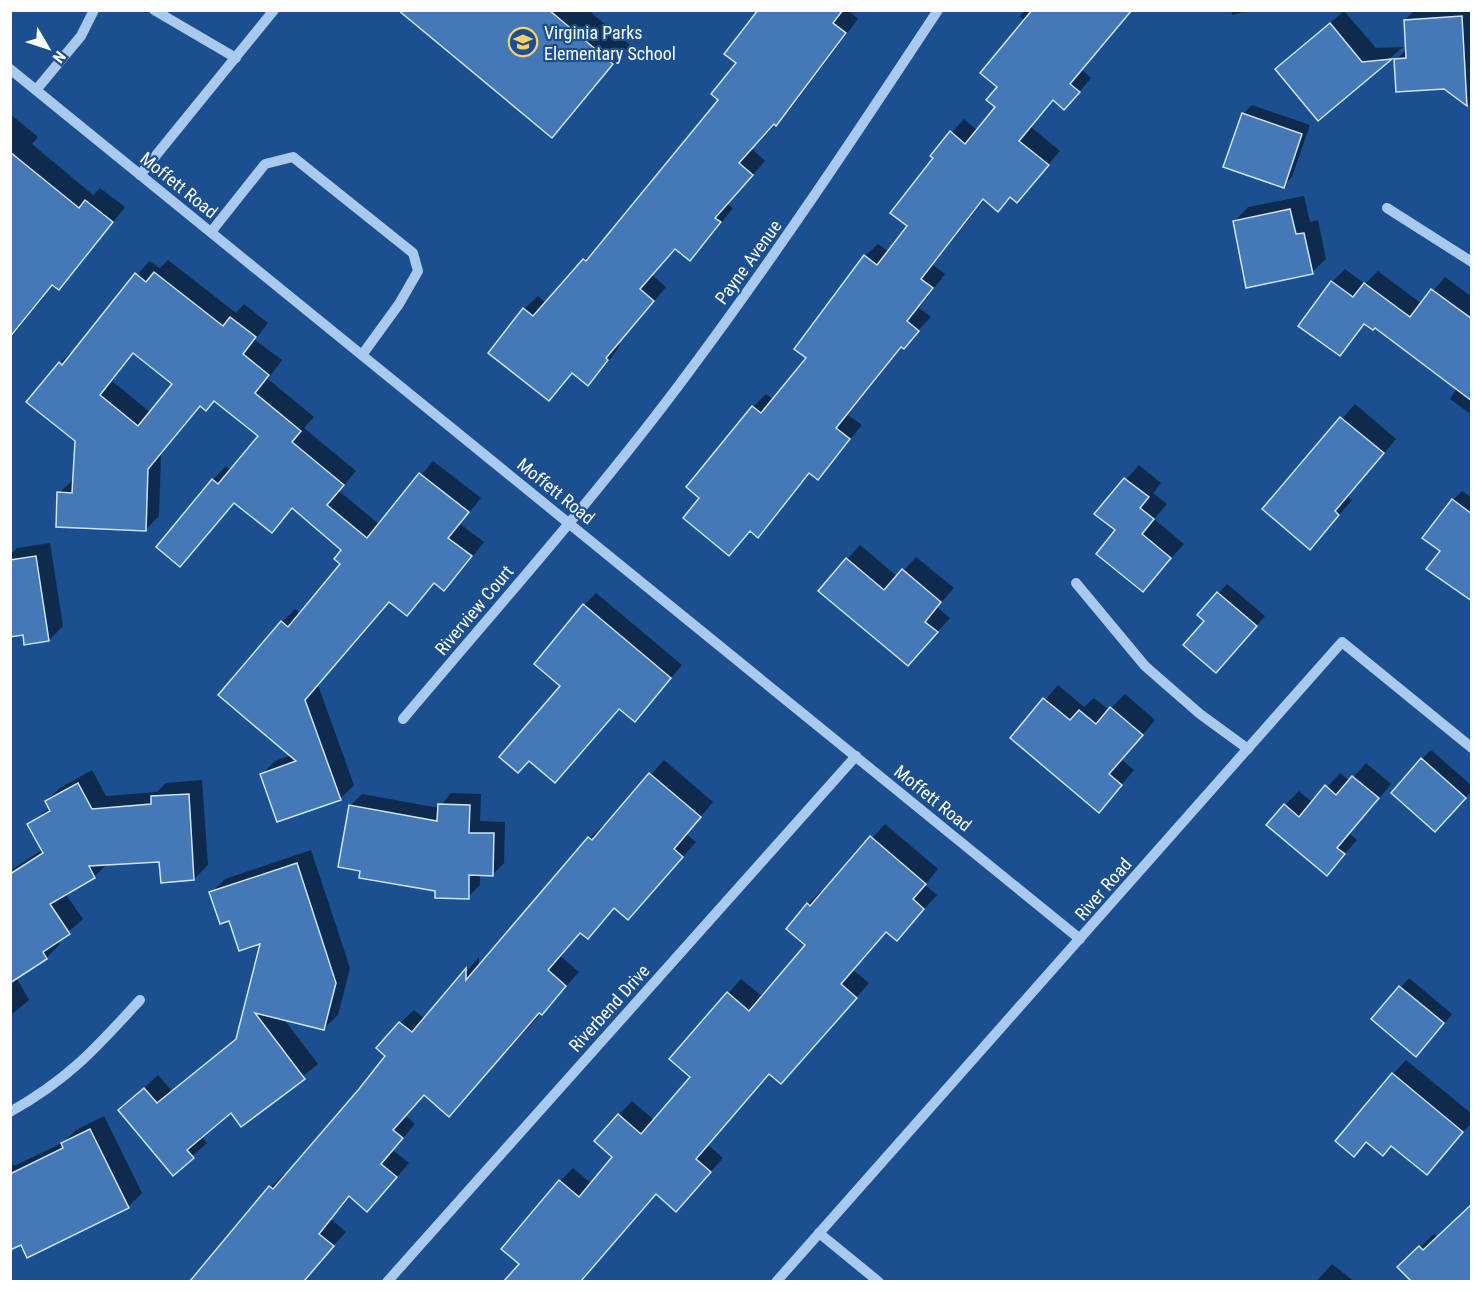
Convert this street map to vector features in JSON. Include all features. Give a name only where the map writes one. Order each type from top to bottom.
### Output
[{"type":"street","points":[[36,90],[81,36],[94,10]]},
{"type":"street","points":[[140,175],[274,10]]},
{"type":"street","name":"Payne Avenue","points":[[570,523],[687,374],[801,217],[938,10]]},
{"type":"street","points":[[161,12],[236,58]]},
{"type":"street","name":"Moffett Road","points":[[10,69],[1080,939]]},
{"type":"street","points":[[211,232],[265,164],[293,157],[314,171],[413,253],[418,271],[399,304],[362,355]]},
{"type":"street","points":[[1387,208],[1472,262]]},
{"type":"street","name":"Riverview Court","points":[[403,719],[570,523]]},
{"type":"street","points":[[1076,583],[1145,666],[1200,714],[1248,749]]},
{"type":"street","name":"River Road","points":[[776,1281],[1342,642],[1472,748]]},
{"type":"street","name":"Riverbend Drive","points":[[387,1281],[856,756]]},
{"type":"street","points":[[10,1113],[47,1091],[85,1061],[140,1000]]},
{"type":"street","points":[[819,1233],[879,1281]]},
{"type":"building","points":[[398,10],[549,10],[613,64],[552,138]]},
{"type":"building","points":[[758,10],[843,10],[833,23],[846,33],[776,126],[774,124],[739,163],[753,175],[715,218],[721,222],[690,261],[675,249],[640,289],[654,301],[606,358],[608,360],[588,386],[572,373],[549,401],[488,353],[523,308],[533,316],[583,259],[586,261],[718,100],[711,94],[736,63],[724,54]]},
{"type":"building","points":[[1032,10],[1132,10],[1070,84],[1080,92],[1064,110],[1053,100],[1019,141],[1049,165],[1017,203],[1010,197],[998,212],[983,199],[921,279],[933,288],[907,321],[919,331],[904,349],[901,347],[836,428],[850,439],[818,480],[809,473],[758,538],[750,531],[729,556],[683,518],[699,498],[686,487],[752,406],[761,413],[806,358],[794,349],[864,255],[877,265],[907,226],[890,213],[933,158],[930,156],[950,131],[965,144],[995,107],[986,100],[997,87],[980,73]]},
{"type":"building","points":[[1462,16],[1467,106],[1444,89],[1396,92],[1394,59],[1406,58],[1404,20]]},
{"type":"building","points":[[1330,23],[1362,62],[1392,59],[1318,121],[1275,69]]},
{"type":"building","points":[[1242,113],[1302,134],[1284,188],[1223,167]]},
{"type":"building","points":[[10,152],[79,208],[85,200],[113,222],[59,290],[52,285],[10,337]]},
{"type":"building","points":[[1290,209],[1296,234],[1304,233],[1313,274],[1246,288],[1233,221]]},
{"type":"building","points":[[154,272],[223,326],[230,317],[256,337],[243,354],[269,375],[255,393],[301,431],[292,442],[344,485],[327,505],[367,538],[419,473],[469,512],[448,538],[472,556],[444,591],[434,583],[407,616],[389,602],[305,700],[341,800],[277,822],[260,774],[296,761],[218,695],[281,621],[288,627],[340,564],[334,559],[341,550],[292,508],[272,533],[234,503],[180,567],[156,547],[212,479],[218,484],[258,436],[214,401],[206,411],[200,406],[148,469],[146,531],[56,527],[57,492],[72,493],[75,441],[26,402],[59,362],[62,365],[135,273],[146,282]],"holes":[[[133,353],[172,384],[138,426],[100,395]]]},
{"type":"building","points":[[1331,281],[1353,297],[1364,283],[1410,317],[1431,289],[1472,319],[1472,401],[1375,328],[1373,330],[1364,324],[1340,356],[1298,326]]},
{"type":"building","points":[[1340,417],[1384,453],[1335,511],[1339,515],[1310,550],[1262,509]]},
{"type":"building","points":[[1124,478],[1149,497],[1140,508],[1154,519],[1142,534],[1171,558],[1143,592],[1096,554],[1115,530],[1094,514]]},
{"type":"building","points":[[1452,499],[1472,514],[1472,601],[1426,569],[1440,551],[1422,538]]},
{"type":"building","points":[[36,556],[49,641],[24,645],[23,635],[10,637],[10,560]]},
{"type":"building","points":[[846,558],[884,590],[902,569],[941,602],[925,622],[938,632],[908,666],[818,591]]},
{"type":"building","points":[[1217,592],[1257,626],[1216,673],[1183,645],[1204,621],[1197,615]]},
{"type":"building","points":[[583,604],[671,678],[635,722],[619,709],[555,783],[529,761],[518,773],[499,757],[560,686],[534,664]]},
{"type":"building","points":[[1043,698],[1070,720],[1079,710],[1096,724],[1110,707],[1143,735],[1109,774],[1122,785],[1099,813],[1010,738]]},
{"type":"building","points":[[1421,758],[1466,798],[1435,832],[1391,793]]},
{"type":"building","points":[[649,773],[701,817],[674,849],[683,857],[628,920],[614,908],[588,939],[580,933],[548,970],[566,986],[542,1015],[539,1013],[449,1117],[424,1095],[393,1130],[403,1138],[381,1164],[397,1177],[367,1212],[349,1196],[319,1234],[334,1246],[304,1281],[190,1281],[269,1186],[273,1189],[359,1089],[385,1056],[376,1048],[399,1022],[412,1032],[466,968],[466,980],[588,837],[592,840]]},
{"type":"building","points":[[1352,776],[1379,798],[1337,848],[1345,854],[1327,876],[1266,825],[1284,804],[1299,817],[1325,785],[1336,795]]},
{"type":"building","points":[[78,783],[92,809],[151,804],[151,796],[189,794],[194,880],[161,883],[159,862],[89,866],[95,878],[50,904],[70,934],[43,952],[47,959],[10,983],[10,874],[43,853],[27,824],[50,811],[45,801]]},
{"type":"building","points":[[438,804],[470,805],[469,833],[494,833],[493,876],[469,875],[469,899],[435,898],[435,891],[359,878],[360,871],[338,867],[349,805],[437,821]]},
{"type":"building","points":[[870,836],[926,884],[913,899],[924,909],[897,941],[886,932],[841,984],[857,998],[781,1084],[769,1074],[696,1159],[711,1172],[676,1212],[656,1194],[581,1281],[504,1281],[519,1264],[501,1249],[559,1180],[579,1197],[612,1157],[594,1141],[618,1114],[641,1134],[690,1077],[669,1059],[727,992],[749,1011],[805,945],[786,929],[807,903],[810,906]]},
{"type":"building","points":[[297,863],[336,983],[324,1030],[255,1013],[305,1079],[241,1127],[231,1113],[187,1150],[194,1158],[173,1176],[118,1110],[144,1088],[157,1103],[236,1039],[260,944],[239,951],[229,921],[220,924],[209,892]]},
{"type":"building","points":[[1399,986],[1444,1023],[1416,1057],[1371,1019]]},
{"type":"building","points":[[1392,1073],[1463,1132],[1427,1175],[1391,1146],[1383,1156],[1366,1142],[1354,1157],[1335,1141]]},
{"type":"building","points":[[90,1129],[129,1208],[27,1258],[21,1245],[10,1250],[10,1174],[63,1148],[61,1143]]},
{"type":"building","points":[[1472,1204],[1472,1281],[1411,1281],[1397,1267],[1419,1246],[1423,1250]]},
{"type":"place","name":"Virginia Parks Elementary School","points":[[523,42]]}]
